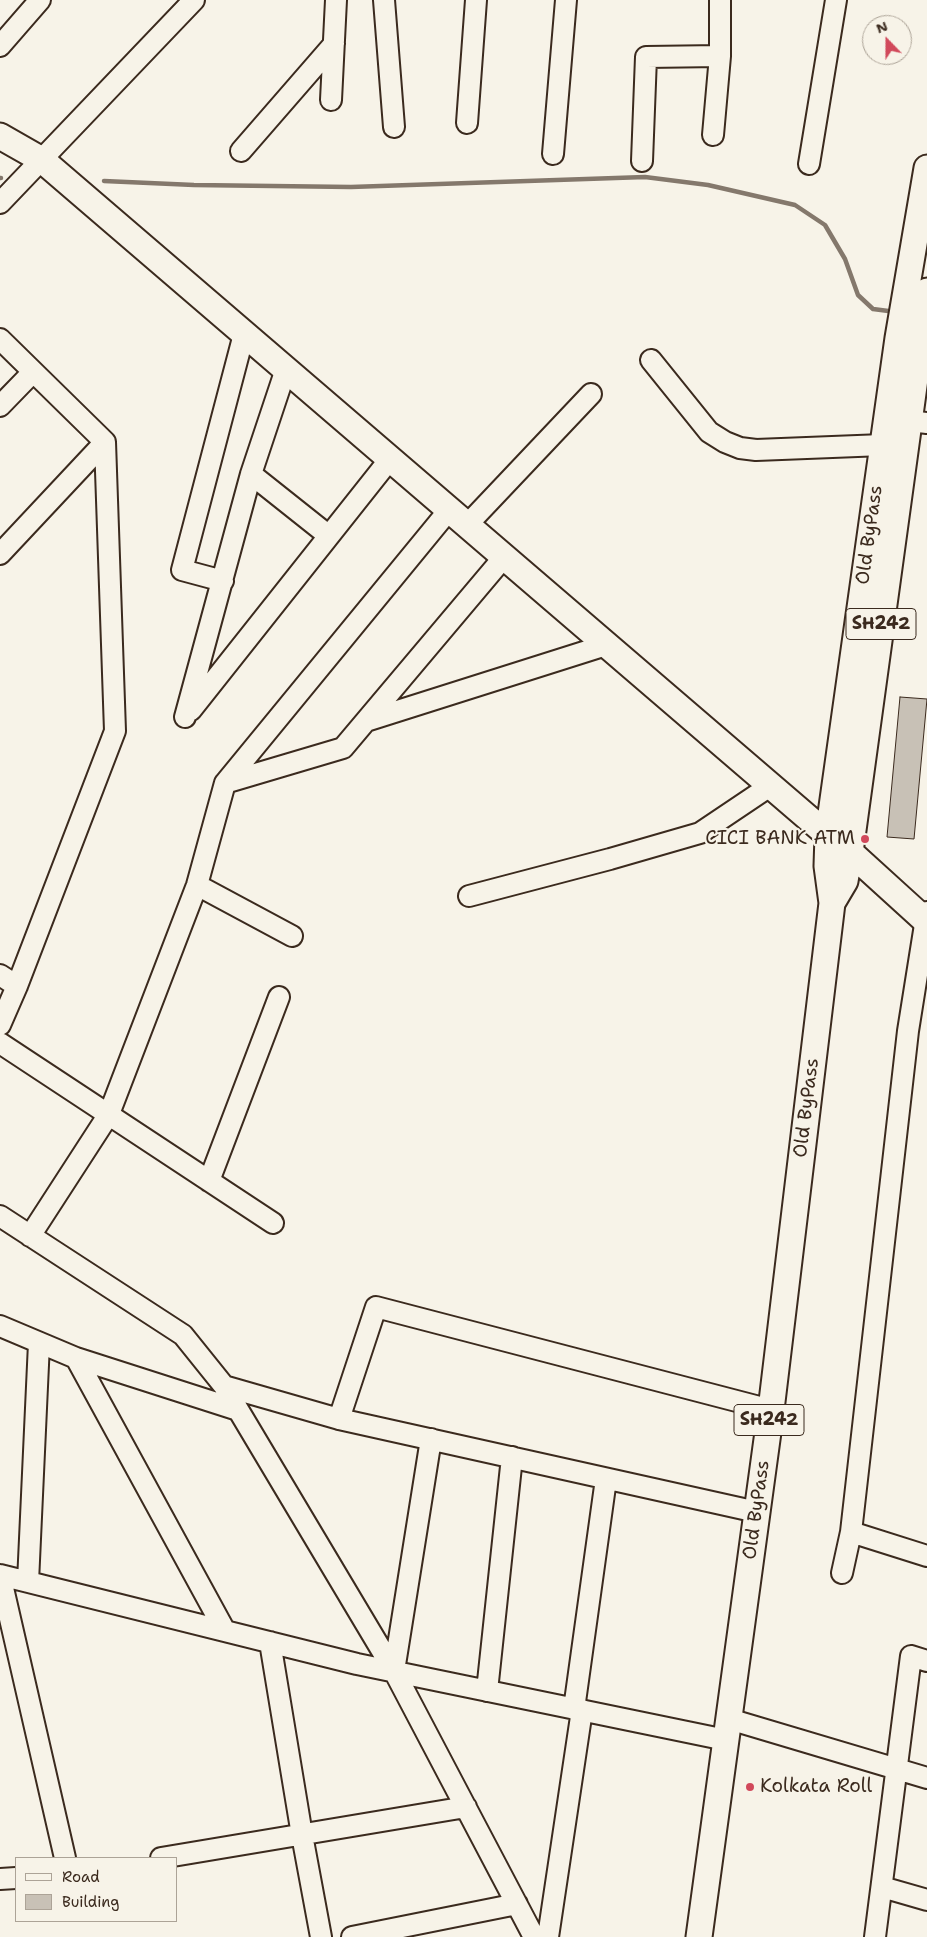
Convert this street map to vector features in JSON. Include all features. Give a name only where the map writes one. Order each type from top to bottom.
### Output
[{"type":"main road","points":[[0,136],[42,160],[926,918]]},
{"type":"main road","name":"Old ByPass","points":[[832,903],[845,881],[850,852],[907,421],[908,340],[916,288],[927,168]]},
{"type":"main road","name":"Old ByPass","points":[[698,1937],[757,1512],[832,903],[827,866],[828,835],[883,445],[907,421]]},
{"type":"street","points":[[0,46],[40,0]]},
{"type":"street","points":[[0,204],[194,0]]},
{"type":"street","points":[[331,100],[336,0]]},
{"type":"street","points":[[384,0],[394,127]]},
{"type":"street","points":[[467,123],[476,0]]},
{"type":"street","points":[[553,154],[566,0]]},
{"type":"street","points":[[713,135],[720,56],[720,0]]},
{"type":"street","points":[[809,164],[836,0]]},
{"type":"street","points":[[242,151],[334,44]]},
{"type":"street","points":[[642,161],[646,57],[720,56]]},
{"type":"street","points":[[223,581],[182,570],[244,334]]},
{"type":"street","points":[[0,339],[105,442],[115,731],[17,986],[0,1025]]},
{"type":"street","points":[[651,360],[709,432],[724,442],[740,448],[756,450],[883,445]]},
{"type":"street","points":[[286,369],[251,474],[185,717],[390,459]]},
{"type":"street","points":[[0,406],[34,372]]},
{"type":"street","points":[[30,1236],[109,1114],[197,885],[226,783],[458,517],[591,394]]},
{"type":"street","points":[[0,554],[105,442]]},
{"type":"street","points":[[251,474],[329,536]]},
{"type":"street","points":[[226,783],[343,748],[504,557]]},
{"type":"street","points":[[366,721],[606,645]]},
{"type":"street","points":[[469,896],[700,833],[770,786]]},
{"type":"street","points":[[197,885],[292,936]]},
{"type":"street","points":[[842,1573],[851,1532],[908,1031],[926,918]]},
{"type":"street","points":[[0,976],[17,986]]},
{"type":"street","points":[[209,1181],[279,996]]},
{"type":"street","points":[[0,1043],[273,1223]]},
{"type":"street","points":[[0,1216],[183,1335],[224,1386],[394,1671],[534,1937]]},
{"type":"street","points":[[339,1419],[376,1306],[770,1410]]},
{"type":"street","points":[[0,1326],[76,1358],[238,1410]]},
{"type":"street","points":[[28,1582],[39,1343]]},
{"type":"street","points":[[76,1358],[225,1631]]},
{"type":"street","points":[[224,1386],[339,1419],[757,1512]]},
{"type":"street","points":[[394,1671],[431,1440]]},
{"type":"street","points":[[487,1691],[512,1458]]},
{"type":"street","points":[[548,1937],[606,1479]]},
{"type":"street","points":[[851,1532],[927,1556]]},
{"type":"street","points":[[65,1857],[0,1575],[394,1671],[578,1710],[727,1730],[897,1769],[927,1778]]},
{"type":"street","points":[[270,1642],[321,1937]]},
{"type":"street","points":[[875,1937],[911,1656],[927,1661]]},
{"type":"street","points":[[167,1857],[466,1807]]},
{"type":"street","points":[[0,1879],[15,1878]]},
{"type":"street","points":[[882,1887],[927,1900]]},
{"type":"street","points":[[352,1937],[375,1935],[517,1904]]},
{"type":"building","points":[[900,697],[927,699],[914,839],[887,837]]},
{"type":"waterway","points":[[104,181],[194,185],[351,187],[645,177],[708,185],[795,205],[825,225],[845,259],[858,295],[873,309],[896,312]]},
{"type":"place","name":"CICI BANK ATM","points":[[865,839]]},
{"type":"place","name":"Kolkata Roll","points":[[750,1787]]}]
